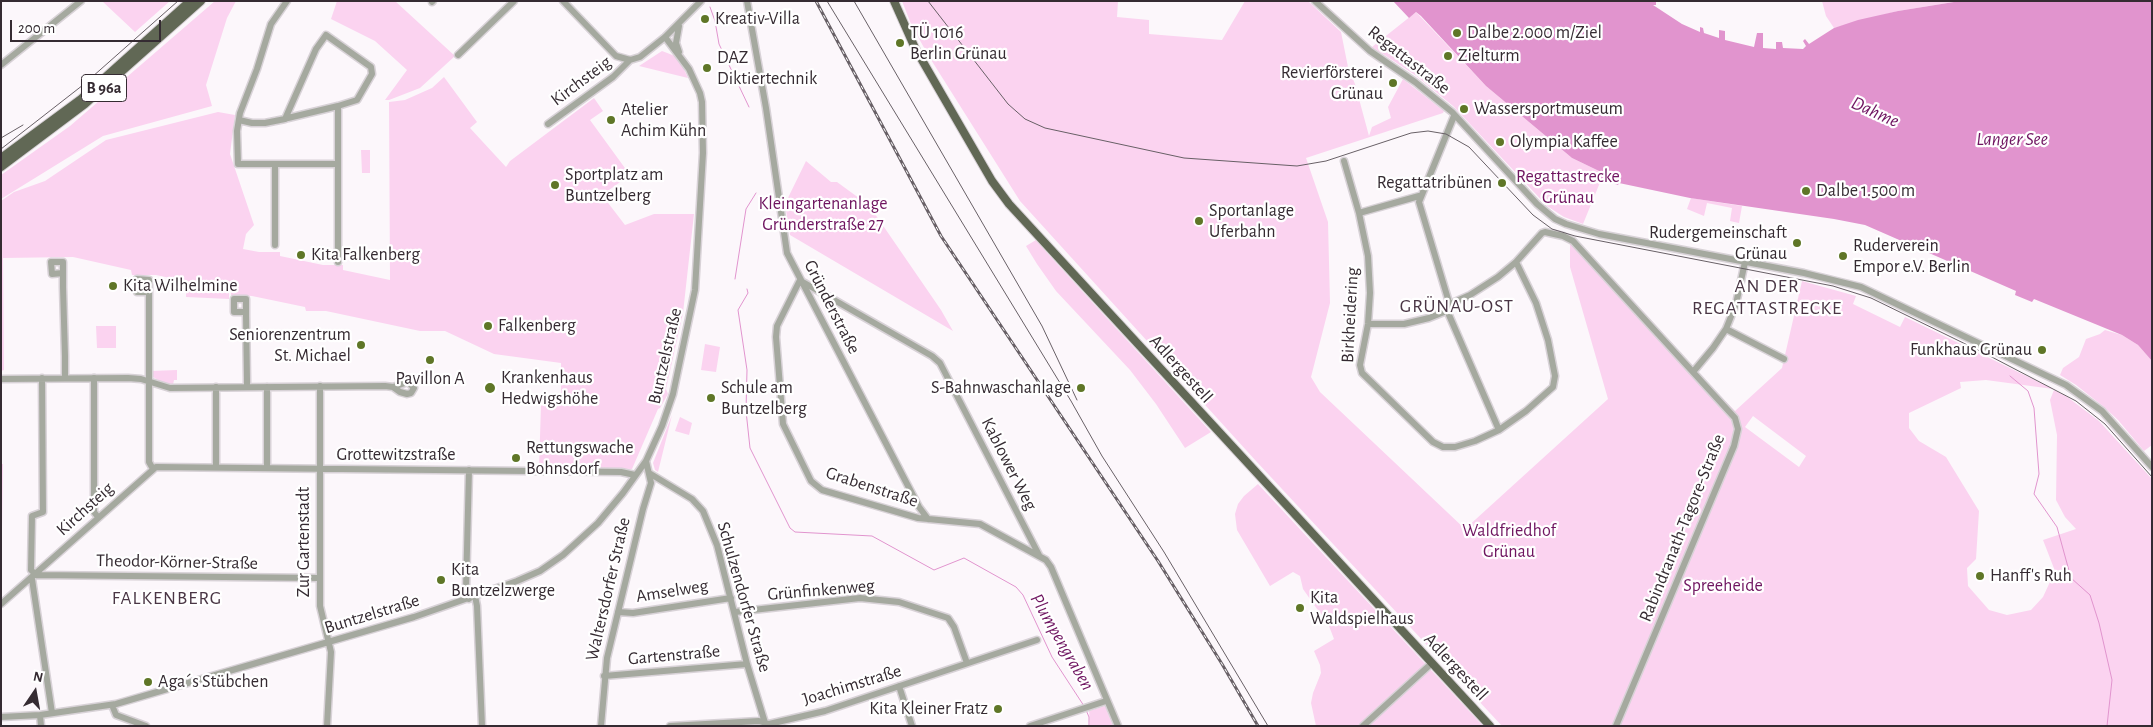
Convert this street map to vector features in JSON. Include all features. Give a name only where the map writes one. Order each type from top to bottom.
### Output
[{"type":"main road","name":"B 96a","points":[[1,158],[81,99],[190,1]]},
{"type":"main road","name":"B 96a","points":[[1,167],[85,104],[201,1]]},
{"type":"main road","name":"Adlergestell","points":[[894,1],[915,48],[992,181],[1009,204],[1490,726]]},
{"type":"street","points":[[1,65],[82,1]]},
{"type":"street","points":[[287,1],[271,24],[239,120],[237,131],[238,164],[338,164]]},
{"type":"street","points":[[458,55],[514,1]]},
{"type":"street","points":[[563,1],[616,56],[630,60]]},
{"type":"street","name":"Kirchsteig","points":[[548,124],[613,77],[630,60],[640,57],[665,37],[701,1]]},
{"type":"street","name":"Gründerstraße","points":[[747,1],[766,108],[787,253],[919,507],[928,519]]},
{"type":"street","name":"Regattastraße","points":[[1315,1],[1370,51],[1415,82],[1454,116],[1545,211],[1566,224],[1599,234],[1840,280],[1860,287],[2058,380],[2102,411],[2152,467]]},
{"type":"street","name":"Buntzelstraße","points":[[680,55],[676,35],[681,22]]},
{"type":"street","points":[[239,120],[258,124],[285,119],[357,100],[372,74],[371,67],[326,35],[316,49],[285,119]]},
{"type":"street","name":"Buntzelstraße","points":[[1,717],[52,714],[112,705],[329,643],[472,597],[524,578],[551,564],[598,523],[624,493],[646,461],[662,426],[673,394],[694,297],[703,162],[702,102],[689,69],[665,37]]},
{"type":"street","points":[[338,106],[338,262]]},
{"type":"street","points":[[1454,116],[1418,202],[1450,314],[1499,430]]},
{"type":"street","name":"Birkheidering","points":[[1344,161],[1360,213],[1369,269],[1368,324],[1360,365],[1362,373],[1433,442],[1443,447],[1455,447],[1499,430],[1526,411],[1553,387],[1555,376],[1549,343],[1536,303],[1516,262]]},
{"type":"street","points":[[275,164],[275,246]]},
{"type":"street","points":[[1360,213],[1420,196]]},
{"type":"street","points":[[1368,324],[1394,325],[1418,321],[1444,312],[1452,302],[1481,289],[1516,262],[1542,233],[1563,236],[1566,224]]},
{"type":"street","name":"Rabindranath-Tagore-Straße","points":[[1563,236],[1572,241],[1735,418],[1738,424],[1737,436],[1616,726]]},
{"type":"street","points":[[1692,372],[1713,348],[1726,329],[1736,304],[1745,262]]},
{"type":"street","points":[[63,273],[65,378]]},
{"type":"street","name":"Grabenstraße","points":[[800,280],[778,326],[776,337],[783,424],[811,481],[818,488],[828,492],[928,519],[980,524],[1040,556]]},
{"type":"street","name":"Kablower Weg","points":[[800,280],[932,356],[940,363],[1040,556],[1051,567],[1118,726]]},
{"type":"street","points":[[148,292],[149,462],[154,468]]},
{"type":"street","points":[[246,312],[247,387]]},
{"type":"street","points":[[1726,329],[1784,358]]},
{"type":"street","points":[[42,378],[43,512],[32,516],[31,570],[34,577],[52,714]]},
{"type":"street","points":[[94,378],[94,512],[98,517]]},
{"type":"street","points":[[1,379],[128,378],[170,388],[392,387]]},
{"type":"street","name":"Zur Gartenstadt","points":[[320,386],[318,578],[320,606],[331,652],[327,726]]},
{"type":"street","points":[[216,387],[216,467]]},
{"type":"street","points":[[267,387],[267,468]]},
{"type":"street","name":"Waltersdorfer Straße","points":[[601,726],[604,676],[642,509],[651,483],[646,461]]},
{"type":"street","name":"Grottewitzstraße","points":[[154,468],[216,467],[628,472],[635,475]]},
{"type":"street","name":"Kirchsteig","points":[[1,604],[34,577],[154,468]]},
{"type":"street","points":[[468,470],[466,589],[477,606],[482,726]]},
{"type":"street","name":"Schulzendorfer Straße","points":[[649,473],[692,499],[701,508],[717,545],[765,724]]},
{"type":"street","name":"Theodor-Körner-Straße","points":[[34,577],[318,578]]},
{"type":"street","name":"Amselweg","points":[[618,612],[633,613],[731,598]]},
{"type":"street","name":"Grünfinkenweg","points":[[735,612],[860,598],[899,602],[945,616],[951,620],[967,663]]},
{"type":"street","name":"Joachimstraße","points":[[670,726],[759,722],[769,724],[826,712],[1037,640]]},
{"type":"street","points":[[1363,726],[1432,663]]},
{"type":"street","name":"Gartenstraße","points":[[604,676],[748,664]]},
{"type":"street","points":[[899,686],[912,726]]},
{"type":"street","points":[[1030,726],[1106,701]]},
{"type":"street","points":[[112,705],[116,715],[146,726]]},
{"type":"street","points":[[40,715],[41,726]]},
{"type":"green space","points":[[102,1],[170,1],[135,32]]},
{"type":"green space","points":[[215,1],[236,1],[227,18],[206,85],[212,106],[103,136],[1,199],[1,175],[70,126]]},
{"type":"green space","points":[[337,1],[395,1],[455,56],[420,88],[385,100],[407,70],[375,41],[331,19]]},
{"type":"green space","name":"Spreeheide","points":[[902,1],[1118,1],[1117,17],[1149,20],[1149,34],[1222,40],[1245,1],[1308,1],[1341,32],[1348,67],[1355,84],[1369,136],[1372,127],[1391,118],[1388,107],[1403,79],[1444,111],[1443,113],[1306,158],[1328,222],[1330,303],[1311,377],[1320,392],[1465,529],[1608,399],[1570,267],[1570,243],[1735,411],[1782,368],[1802,281],[1856,296],[1853,304],[1900,327],[1905,317],[2053,389],[1986,380],[1960,382],[1961,388],[1909,413],[1909,428],[1919,441],[1946,457],[1979,511],[1976,559],[1967,568],[1968,586],[1989,610],[2007,615],[2031,610],[2043,597],[2055,571],[2043,540],[2076,529],[2065,517],[2056,500],[2057,435],[2050,400],[2054,390],[2066,396],[2099,421],[2152,479],[2152,726],[1502,726],[1256,461],[1020,201],[928,55],[911,24]],"holes":[[[1753,416],[1806,456],[1799,467],[1745,427]]]},
{"type":"green space","points":[[1822,1],[1960,1],[1898,11],[1834,28],[1826,16]]},
{"type":"green space","name":"Regattastrecke Grünau","points":[[1416,12],[1486,86],[1572,158],[1599,171],[1596,178],[1601,180],[1583,224],[1564,217],[1547,206],[1453,106],[1415,75],[1372,47]]},
{"type":"green space","points":[[662,51],[675,56],[688,78],[639,66]]},
{"type":"green space","points":[[444,77],[477,122],[470,128],[506,167],[510,161],[594,98],[603,111],[590,120],[630,175],[602,195],[625,225],[654,214],[694,214],[683,313],[666,389],[668,394],[658,409],[632,469],[539,468],[541,405],[561,402],[561,363],[494,354],[445,331],[420,331],[326,311],[306,311],[305,307],[252,296],[231,295],[231,291],[156,275],[132,275],[131,270],[73,257],[3,258],[4,370],[1,371],[1,201],[14,192],[45,181],[106,140],[218,112],[235,115],[230,154],[254,225],[246,234],[243,249],[259,252],[280,252],[280,256],[323,265],[343,265],[343,270],[390,280],[389,102],[405,100],[432,88]]},
{"type":"green space","points":[[361,150],[370,150],[370,173],[362,173]]},
{"type":"green space","name":"Kleingartenanlage Gründerstraße 27","points":[[806,161],[831,182],[837,182],[863,201],[873,211],[941,310],[953,331],[790,235],[785,204]]},
{"type":"green space","points":[[1691,198],[1742,206],[1739,223],[1730,221],[1732,208],[1707,203],[1704,216],[1687,209]]},
{"type":"green space","points":[[1036,240],[1211,432],[1185,448],[1156,404],[1130,370],[1056,291],[1026,246]]},
{"type":"green space","points":[[186,286],[229,292],[229,299],[186,297]]},
{"type":"green space","points":[[96,326],[116,326],[116,348],[97,348]]},
{"type":"green space","points":[[2105,330],[2122,335],[2138,345],[2152,361],[2152,445],[2144,451],[2118,420],[2104,407],[2060,375],[2063,368],[2079,357],[2086,339]]},
{"type":"green space","points":[[705,344],[720,347],[716,372],[701,370]]},
{"type":"green space","points":[[177,370],[177,380],[174,380],[173,385],[163,383],[153,377],[151,371]]},
{"type":"green space","points":[[672,415],[658,472],[655,470],[653,463]]},
{"type":"green space","points":[[680,417],[692,423],[689,435],[675,431]]},
{"type":"green space","points":[[1,464],[3,464],[1,594]]},
{"type":"green space","points":[[1258,484],[1483,726],[1316,726],[1311,703],[1321,673],[1314,651],[1334,639],[1329,626],[1303,589],[1300,576],[1293,572],[1270,586],[1237,530],[1235,514],[1238,504]]},
{"type":"green space","points":[[1105,706],[1113,726],[1090,726],[1089,711]]},
{"type":"water","name":"Langer See","points":[[1393,1],[1656,1],[1656,5],[1653,5],[1682,24],[1700,32],[1700,27],[1703,28],[1704,33],[1719,38],[1719,30],[1725,31],[1725,40],[1754,47],[1757,33],[1763,33],[1763,48],[1776,49],[1776,42],[1782,42],[1783,48],[1803,49],[1806,46],[1803,41],[1805,39],[1809,44],[1834,28],[1858,20],[1898,11],[1960,1],[2152,1],[2152,361],[2138,345],[2122,335],[2034,299],[2032,302],[2015,295],[2016,291],[1865,225],[1690,198],[1619,183],[1618,185],[1602,178],[1601,180],[1596,178],[1599,171],[1572,158],[1486,86],[1421,16],[1416,12],[1409,18]]},
{"type":"waterway","name":"Plumpengraben","points":[[710,7],[715,21],[719,44],[749,107]]},
{"type":"waterway","name":"Plumpengraben","points":[[735,279],[746,209],[756,193]]},
{"type":"waterway","name":"Plumpengraben","points":[[747,289],[748,293],[738,310],[747,370],[746,411],[750,448],[790,528],[795,532],[872,536],[934,570],[964,558],[1016,587],[1023,595],[1052,657],[1084,706]]},
{"type":"waterway","points":[[2010,376],[2028,391],[2034,408],[2039,474],[2034,494],[2057,527],[2071,578],[2090,595],[2099,623],[2112,680],[2107,726]]},
{"type":"waterway","name":"Plumpengraben","points":[[1086,710],[1089,717],[1089,726]]},
{"type":"tram line","points":[[1,149],[83,85],[178,1]]},
{"type":"tram line","points":[[827,1],[1071,401],[1102,456],[1164,552],[1268,726]]},
{"type":"tram line","points":[[854,1],[1042,326],[1077,400]]},
{"type":"tram line","points":[[928,1],[1008,104],[1025,119],[1045,128],[1184,158],[1297,166],[1326,161],[1411,133],[1428,131],[1446,134],[1469,147],[1533,215],[1552,229],[1575,236],[1833,286],[1871,298],[1988,355],[2076,401],[2105,424],[2152,477]]},
{"type":"tram line","points":[[1,138],[23,125]]},
{"type":"railway","points":[[816,1],[941,236],[1158,561],[1258,726]]},
{"type":"place","name":"Kreativ-Villa","points":[[705,19]]},
{"type":"place","name":"Dalbe 2.000 m/Ziel","points":[[1457,33]]},
{"type":"place","name":"TÜ 1016 Berlin Grünau","points":[[900,43]]},
{"type":"place","name":"Zielturm","points":[[1448,56]]},
{"type":"place","name":"DAZ Diktiertechnik","points":[[707,68]]},
{"type":"place","name":"Revierförsterei Grünau","points":[[1393,83]]},
{"type":"place","name":"Wassersportmuseum","points":[[1464,109]]},
{"type":"place","name":"Atelier Achim Kühn","points":[[611,120]]},
{"type":"place","name":"Olympia Kaffee","points":[[1500,142]]},
{"type":"place","name":"Regattatribünen","points":[[1502,183]]},
{"type":"place","name":"Sportplatz am Buntzelberg","points":[[555,185]]},
{"type":"place","name":"Dalbe 1.500 m","points":[[1806,191]]},
{"type":"place","name":"Sportanlage Uferbahn","points":[[1199,221]]},
{"type":"place","name":"Rudergemeinschaft Grünau","points":[[1797,243]]},
{"type":"place","name":"Kita Falkenberg","points":[[301,255]]},
{"type":"place","name":"Ruderverein Empor e.V. Berlin","points":[[1843,256]]},
{"type":"place","name":"Kita Wilhelmine","points":[[113,286]]},
{"type":"place","name":"Falkenberg","points":[[488,326]]},
{"type":"place","name":"Seniorenzentrum St. Michael","points":[[361,345]]},
{"type":"place","name":"Funkhaus Grünau","points":[[2042,350]]},
{"type":"place","name":"Pavillon A","points":[[430,360]]},
{"type":"place","name":"Krankenhaus Hedwigshöhe","points":[[490,388]]},
{"type":"place","name":"S-Bahnwaschanlage","points":[[1081,388]]},
{"type":"place","name":"Schule am Buntzelberg","points":[[711,398]]},
{"type":"place","name":"Rettungswache Bohnsdorf","points":[[516,458]]},
{"type":"place","name":"Hanff's Ruh","points":[[1980,576]]},
{"type":"place","name":"Kita Buntzelzwerge","points":[[441,580]]},
{"type":"place","name":"Kita Waldspielhaus","points":[[1300,608]]},
{"type":"place","name":"Aga´s Stübchen","points":[[148,682]]},
{"type":"place","name":"Kita Kleiner Fratz","points":[[998,709]]},
{"type":"district","name":"AN DER REGATTASTRECKE","points":[[1767,297]]},
{"type":"district","name":"GRÜNAU-OST","points":[[1457,306]]},
{"type":"district","name":"FALKENBERG","points":[[167,598]]},
{"type":"water label","name":"Dahme","points":[[1875,112]]},
{"type":"park label","name":"Waldfriedhof Grünau","points":[[1509,541]]}]
